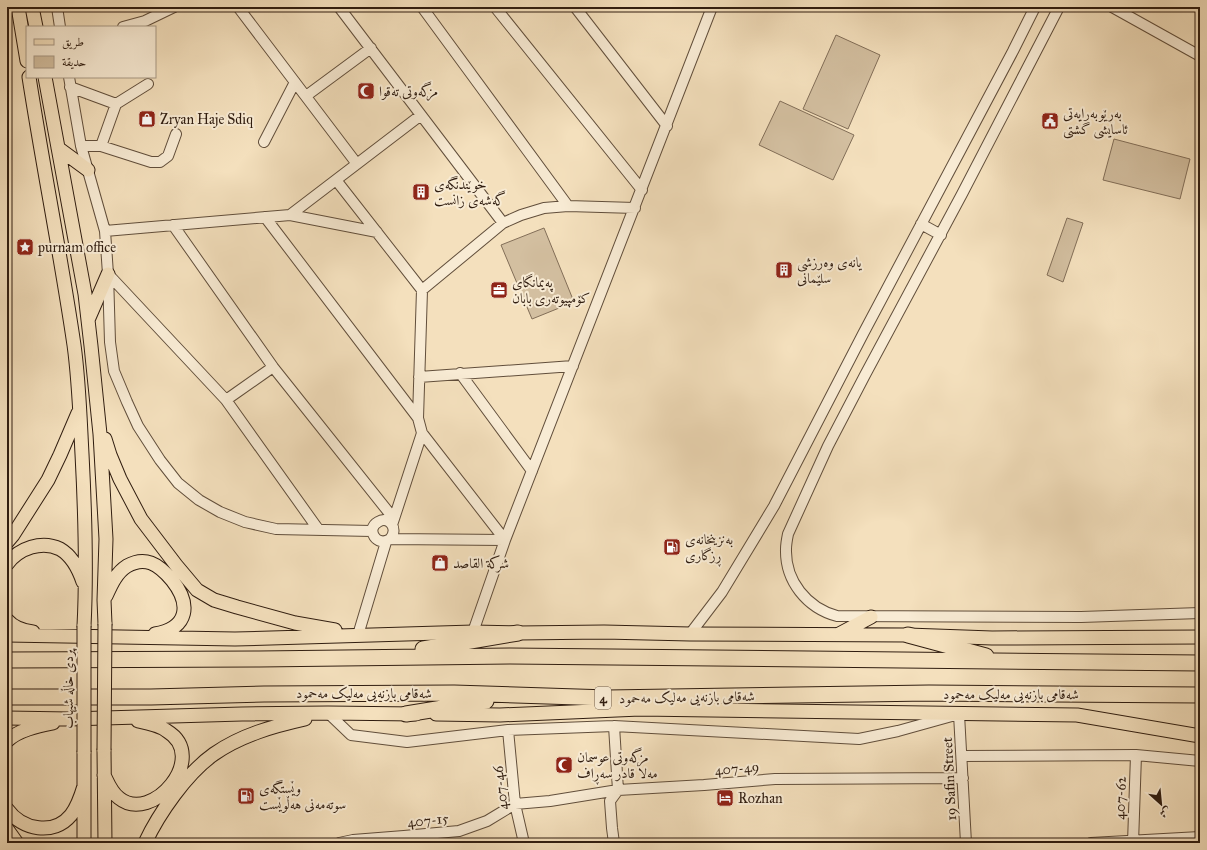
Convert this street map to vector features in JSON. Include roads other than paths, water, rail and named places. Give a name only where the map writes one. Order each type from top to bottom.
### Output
[{"type":"highway","points":[[376,657],[518,633]]},
{"type":"highway","points":[[908,635],[1008,662]]},
{"type":"highway","points":[[7,660],[510,656],[1200,663]]},
{"type":"highway","name":"شەقامی بازنەیی مەلیک مەحمود","points":[[7,697],[143,697],[264,694],[454,693],[608,698],[929,693],[1200,695]]},
{"type":"highway","points":[[406,714],[521,695]]},
{"type":"main road","points":[[18,7],[26,55]]},
{"type":"main road","points":[[32,7],[36,26]]},
{"type":"main road","name":"پردی خاڵە شیهاب","points":[[29,78],[74,346],[80,409],[86,520],[86,589],[84,626],[84,843]]},
{"type":"main road","points":[[45,78],[85,294],[98,415],[106,539],[104,600],[105,843]]},
{"type":"main road","points":[[58,148],[88,170]]},
{"type":"main road","points":[[88,320],[108,274]]},
{"type":"main road","points":[[7,542],[48,480],[80,409]]},
{"type":"main road","points":[[98,415],[110,455],[120,479],[141,519],[197,590],[214,600],[237,607],[295,622],[358,635]]},
{"type":"main road","points":[[7,564],[10,559],[21,551],[33,546],[47,546],[60,549],[70,557],[77,567],[86,589]]},
{"type":"main road","points":[[104,600],[112,584],[122,570],[138,562],[150,562],[157,566],[163,570],[176,585],[184,602],[181,621],[172,629],[165,632],[133,638]]},
{"type":"main road","points":[[837,635],[871,617]]},
{"type":"main road","points":[[7,620],[10,624],[27,631],[71,637]]},
{"type":"main road","points":[[7,635],[235,639],[473,632],[604,632],[908,635],[992,638],[1200,637]]},
{"type":"main road","points":[[7,718],[70,719],[328,713],[500,715],[647,710],[1077,715],[1200,736]]},
{"type":"main road","points":[[145,843],[153,827],[177,791],[201,765],[214,754],[244,737],[286,723],[328,713]]},
{"type":"main road","points":[[104,775],[110,788],[119,799],[138,805],[152,800],[164,792],[178,775],[182,763],[183,756],[180,744],[177,739],[167,730],[148,723],[119,718]]},
{"type":"main road","points":[[7,741],[22,732],[70,719]]},
{"type":"main road","points":[[7,809],[18,820],[27,825],[41,828],[54,826],[66,820],[70,816],[77,806],[84,786]]},
{"type":"main road","points":[[7,829],[17,843]]},
{"type":"street","points":[[57,7],[60,26]]},
{"type":"street","points":[[127,26],[145,21],[174,7]]},
{"type":"street","points":[[238,7],[357,164]]},
{"type":"street","points":[[339,7],[503,223]]},
{"type":"street","points":[[422,7],[568,206]]},
{"type":"street","points":[[495,7],[642,190]]},
{"type":"street","points":[[575,7],[667,126]]},
{"type":"street","points":[[473,632],[505,540],[712,7]]},
{"type":"street","points":[[690,634],[722,592],[774,506],[921,224],[1014,51],[1035,7]]},
{"type":"street","points":[[1059,7],[828,446],[788,534],[786,549],[788,571],[792,580],[803,596],[812,604],[829,614],[837,616],[1081,617],[1200,613]]},
{"type":"street","points":[[1112,7],[1200,56]]},
{"type":"street","points":[[306,96],[371,48]]},
{"type":"street","points":[[70,82],[116,104]]},
{"type":"street","points":[[70,82],[81,146],[105,231],[110,342],[114,371],[138,426],[160,460],[178,483],[199,500],[220,512],[245,522],[276,528],[372,531]]},
{"type":"street","points":[[264,142],[296,82]]},
{"type":"street","points":[[101,146],[116,104],[148,84]]},
{"type":"street","points":[[290,215],[421,115]]},
{"type":"street","points":[[81,146],[101,146],[151,162],[160,162],[168,156],[176,134]]},
{"type":"street","points":[[336,180],[422,290],[418,418],[422,434],[505,540]]},
{"type":"street","points":[[422,290],[503,223],[532,211],[544,208],[568,206],[634,208]]},
{"type":"street","points":[[105,231],[290,215],[377,232]]},
{"type":"street","points":[[265,217],[418,418]]},
{"type":"street","points":[[921,224],[940,235]]},
{"type":"street","points":[[173,225],[273,367],[393,522]]},
{"type":"street","points":[[108,274],[226,400],[318,529]]},
{"type":"street","points":[[420,376],[573,366]]},
{"type":"street","points":[[226,400],[273,367]]},
{"type":"street","points":[[460,373],[532,471]]},
{"type":"street","points":[[358,635],[388,540],[394,533],[393,522],[422,434]]},
{"type":"street","points":[[393,522],[381,520],[375,524],[372,531],[377,540],[505,540]]},
{"type":"street","points":[[328,713],[351,735],[407,742],[508,730],[614,726],[859,739],[898,731],[959,714]]},
{"type":"street","name":"19 Safin Street","points":[[959,714],[966,843]]},
{"type":"street","points":[[614,726],[618,790],[610,801],[614,843]]},
{"type":"street","name":"407-46","points":[[508,730],[515,804],[524,843]]},
{"type":"street","points":[[962,756],[1136,755],[1200,760]]},
{"type":"street","name":"407-62","points":[[1133,842],[1136,755]]},
{"type":"street","name":"407-49","points":[[515,804],[618,790],[775,779],[963,778]]},
{"type":"street","name":"407-15","points":[[339,843],[353,840],[404,840],[459,831],[487,821],[515,804]]},
{"type":"street","points":[[1091,843],[1133,842],[1200,837]]},
{"type":"place","name":"مزگەوتی تەقوا","points":[[366,91]]},
{"type":"place","name":"Zryan Haje Sdiq","points":[[147,119]]},
{"type":"place","name":"بەڕێوبەرایەتی ئاسایشی گشتی","points":[[1050,121]]},
{"type":"place","name":"خوێندنگەی گەشەی زانست","points":[[421,192]]},
{"type":"place","name":"purnam office","points":[[25,247]]},
{"type":"place","name":"یانەی وەرزشی سلێمانی","points":[[784,270]]},
{"type":"place","name":"پەیمانگای کۆمپیوتەری بابان","points":[[499,290]]},
{"type":"place","name":"بەنزینخانەی ڕزگاری","points":[[672,547]]},
{"type":"place","name":"شركة القاصد","points":[[440,563]]},
{"type":"place","name":"مزگەوتی عوسمان مەلا قادر سەڕاف","points":[[564,765]]},
{"type":"place","name":"وێستگەی سوتەمەنی هەڵوێست","points":[[246,796]]},
{"type":"place","name":"Rozhan","points":[[725,798]]}]
